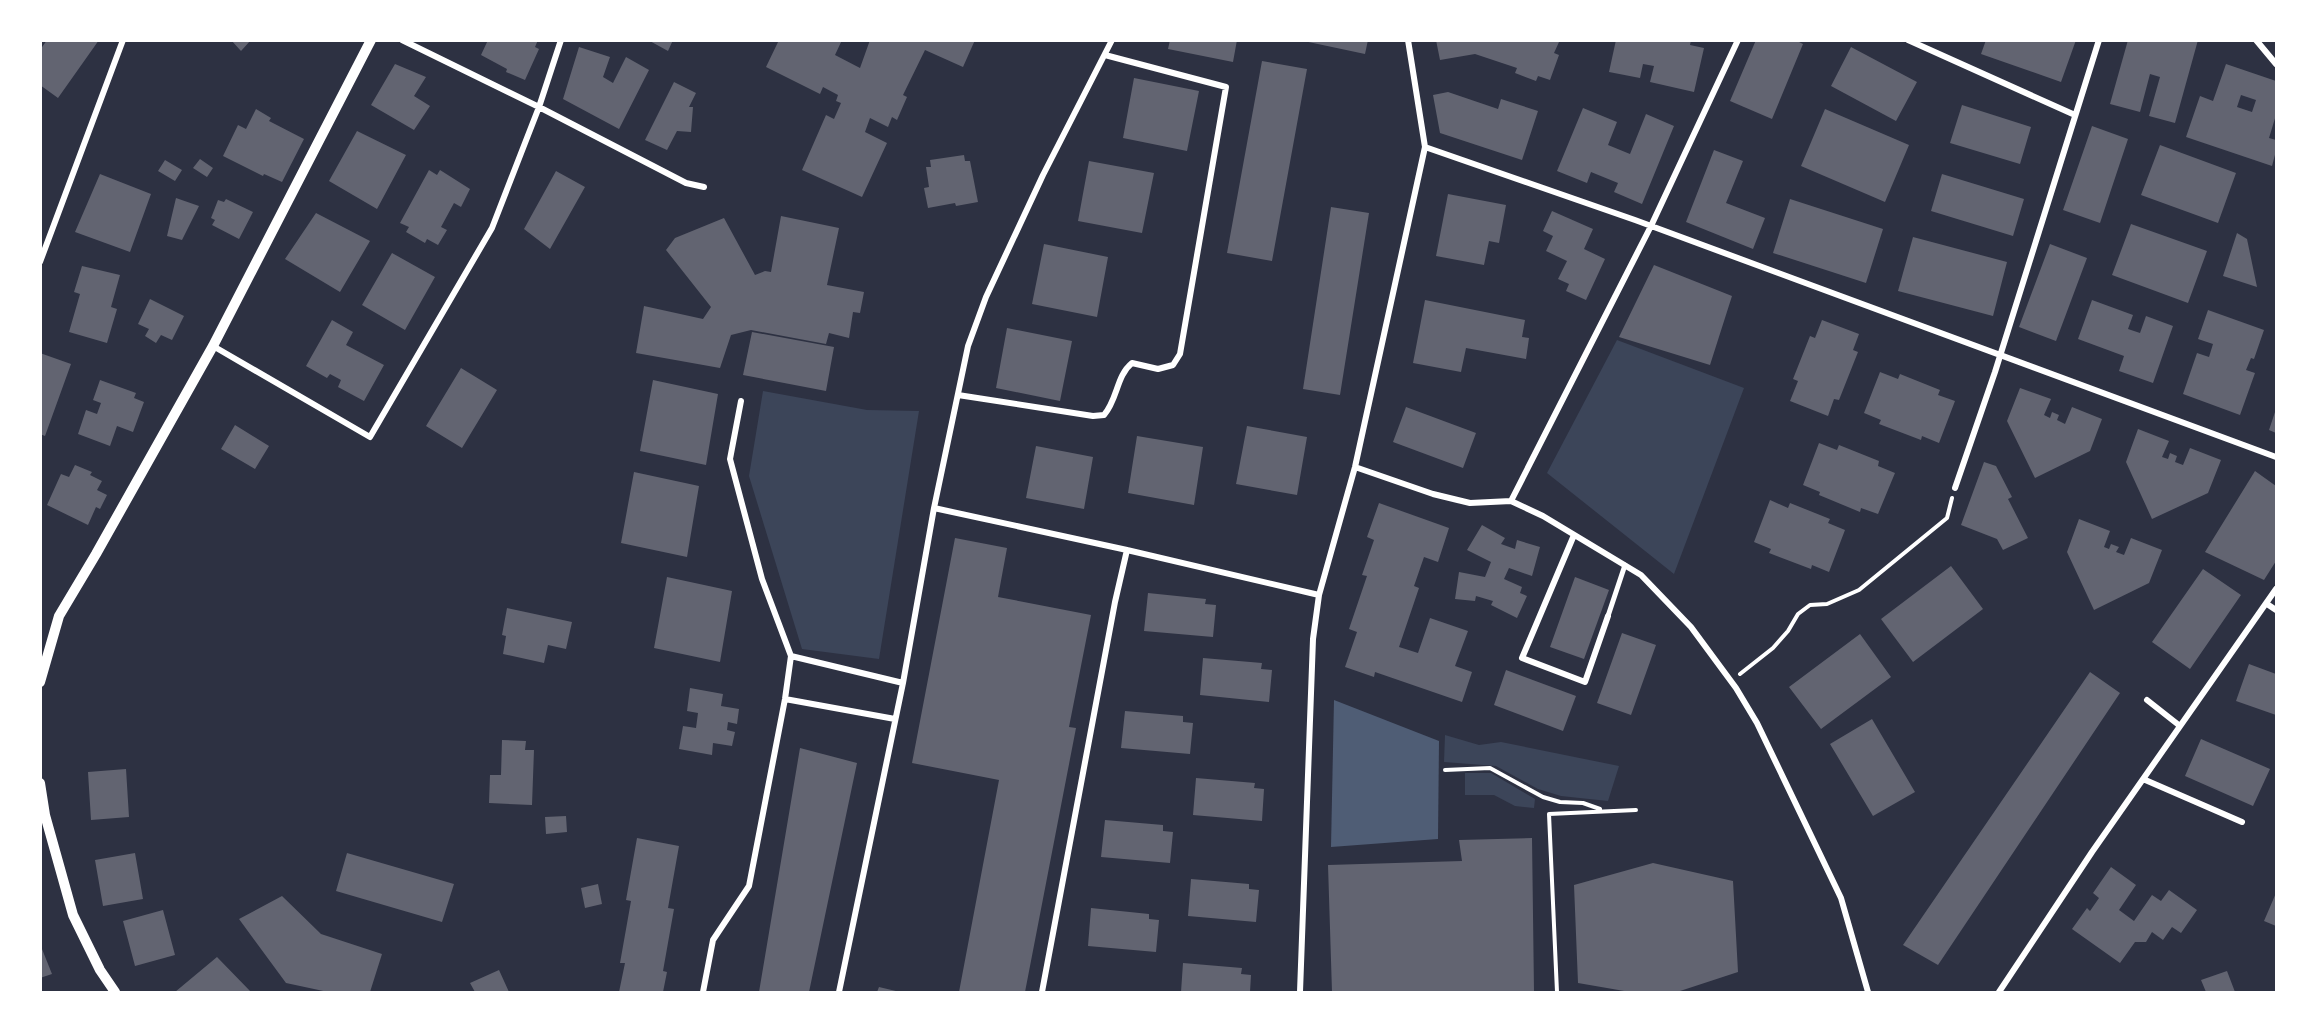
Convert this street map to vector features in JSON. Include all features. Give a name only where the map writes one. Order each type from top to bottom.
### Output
[{"type":"main road","points":[[40,682],[58,616],[96,554],[213,346],[372,40]]},
{"type":"main road","points":[[40,783],[45,815],[73,915],[100,970],[115,993]]},
{"type":"street","points":[[40,262],[123,40]]},
{"type":"street","points":[[402,40],[686,183],[704,187]]},
{"type":"street","points":[[213,346],[370,437],[492,228],[539,107],[561,40]]},
{"type":"street","points":[[839,993],[903,683],[934,508],[968,346],[986,297],[1043,175],[1112,40]]},
{"type":"street","points":[[1300,993],[1314,639],[1319,595],[1355,467],[1425,147],[1408,40]]},
{"type":"street","points":[[1511,501],[1651,226],[1738,40]]},
{"type":"street","points":[[1908,40],[2075,115]]},
{"type":"street","points":[[1955,488],[2000,354],[2099,40]]},
{"type":"street","points":[[2256,40],[2277,64]]},
{"type":"street","points":[[958,395],[1093,416],[1104,415],[1111,407],[1123,370],[1132,363],[1158,369],[1173,365],[1180,354],[1226,87],[1105,55]]},
{"type":"street","points":[[1425,147],[1651,226],[2277,457]]},
{"type":"street","points":[[704,993],[713,940],[749,886],[785,699],[791,656],[762,579],[730,459],[741,401]]},
{"type":"street","points":[[1355,467],[1432,494],[1470,502],[1511,501],[1543,516],[1641,575],[1691,627],[1731,681],[1772,753],[1841,898],[1867,992]]},
{"type":"street","points":[[934,508],[1319,595]]},
{"type":"street","points":[[1574,535],[1522,658],[1585,682],[1625,565]]},
{"type":"street","points":[[1042,993],[1127,550]]},
{"type":"street","points":[[2000,993],[2092,852],[2277,589]]},
{"type":"street","points":[[2266,604],[2277,610]]},
{"type":"street","points":[[791,656],[903,683]]},
{"type":"street","points":[[785,699],[895,719]]},
{"type":"street","points":[[2147,700],[2180,726]]},
{"type":"street","points":[[2144,779],[2242,822]]},
{"type":"path","points":[[1731,681],[1773,648],[1788,631],[1798,614],[1810,605],[1827,604],[1859,590],[1947,518],[1955,488]]},
{"type":"path","points":[[1445,770],[1490,768],[1543,797],[1560,802],[1583,803],[1603,810]]},
{"type":"path","points":[[1557,993],[1549,813],[1636,810]]},
{"type":"shaded area","points":[[1617,340],[1744,388],[1674,574],[1547,473]]},
{"type":"shaded area","points":[[763,391],[867,410],[919,411],[879,659],[802,649],[749,476]]},
{"type":"shaded area","points":[[1334,700],[1439,741],[1438,839],[1331,847]]},
{"type":"shaded area","points":[[1445,735],[1479,745],[1501,742],[1619,766],[1608,801],[1561,796],[1538,789],[1496,766],[1444,762]]},
{"type":"shaded area","points":[[1465,773],[1491,773],[1535,799],[1534,808],[1515,806],[1494,795],[1465,795]]},
{"type":"building","points":[[47,40],[99,40],[58,98],[40,85],[40,50]]},
{"type":"building","points":[[231,40],[251,40],[241,51]]},
{"type":"building","points":[[488,40],[538,40],[535,47],[539,49],[525,80],[506,72],[507,69],[481,55]]},
{"type":"building","points":[[648,40],[673,40],[668,51]]},
{"type":"building","points":[[779,40],[842,40],[835,55],[860,68],[870,40],[975,40],[963,67],[925,50],[903,95],[907,97],[897,120],[892,117],[888,127],[870,118],[865,132],[887,143],[862,197],[802,170],[826,115],[834,119],[841,103],[836,101],[838,95],[823,87],[820,94],[766,67]]},
{"type":"building","points":[[1170,40],[1237,40],[1233,62],[1168,49]]},
{"type":"building","points":[[1299,40],[1368,40],[1365,54]]},
{"type":"building","points":[[1436,40],[1554,40],[1559,42],[1554,53],[1559,55],[1550,80],[1538,76],[1536,81],[1515,73],[1517,68],[1475,54],[1440,60]]},
{"type":"building","points":[[1616,40],[1691,40],[1690,45],[1704,48],[1694,92],[1650,82],[1654,66],[1643,64],[1640,78],[1609,72]]},
{"type":"building","points":[[1756,40],[1795,40],[1803,44],[1772,119],[1730,101]]},
{"type":"building","points":[[1986,40],[2076,40],[2061,82],[1981,54]]},
{"type":"building","points":[[2128,40],[2198,40],[2175,123],[2149,116],[2160,77],[2150,74],[2140,112],[2110,104]]},
{"type":"building","points":[[579,47],[610,57],[603,77],[613,83],[626,57],[649,70],[619,129],[563,99]]},
{"type":"building","points":[[1851,47],[1917,82],[1896,121],[1831,86]]},
{"type":"building","points":[[1262,61],[1307,69],[1272,261],[1227,253]]},
{"type":"building","points":[[395,64],[426,77],[414,96],[430,106],[414,130],[371,105]]},
{"type":"building","points":[[2226,64],[2276,81],[2276,115],[2269,138],[2276,140],[2272,166],[2186,137],[2200,96],[2213,101]],"holes":[[[2241,95],[2256,100],[2252,112],[2237,107]]]},
{"type":"building","points":[[1134,78],[1199,91],[1187,151],[1123,138]]},
{"type":"building","points":[[674,82],[696,93],[689,107],[693,107],[691,132],[677,131],[667,150],[645,140]]},
{"type":"building","points":[[1448,92],[1498,109],[1501,99],[1538,111],[1522,160],[1440,133],[1433,95]]},
{"type":"building","points":[[1962,105],[2031,127],[2020,164],[1950,143]]},
{"type":"building","points":[[1583,108],[1617,122],[1608,145],[1630,154],[1646,114],[1674,126],[1642,204],[1614,192],[1618,183],[1591,172],[1587,183],[1557,171]]},
{"type":"building","points":[[256,109],[271,118],[269,121],[304,139],[282,182],[264,174],[263,176],[223,156],[238,125],[246,129]]},
{"type":"building","points":[[1825,109],[1909,145],[1885,202],[1801,166]]},
{"type":"building","points":[[2092,126],[2128,139],[2100,223],[2063,210]]},
{"type":"building","points":[[357,131],[406,155],[377,209],[329,181]]},
{"type":"building","points":[[2160,145],[2236,173],[2218,223],[2141,195]]},
{"type":"building","points":[[1714,150],[1743,161],[1726,203],[1765,218],[1753,249],[1686,222]]},
{"type":"building","points":[[964,155],[965,161],[970,161],[978,202],[928,208],[924,188],[929,187],[926,167],[931,167],[930,160]]},
{"type":"building","points":[[200,159],[213,168],[207,177],[193,168]]},
{"type":"building","points":[[165,160],[182,170],[175,181],[158,171]]},
{"type":"building","points":[[1089,161],[1154,173],[1142,233],[1078,221]]},
{"type":"building","points":[[429,170],[437,175],[440,170],[470,189],[461,207],[454,203],[441,227],[447,230],[438,245],[427,239],[425,243],[406,232],[409,227],[400,223]]},
{"type":"building","points":[[556,171],[585,187],[550,249],[524,229]]},
{"type":"building","points":[[100,174],[151,194],[130,252],[75,232]]},
{"type":"building","points":[[1942,174],[2024,199],[2013,236],[1931,211]]},
{"type":"building","points":[[1448,194],[1506,205],[1499,243],[1489,241],[1484,265],[1436,256]]},
{"type":"building","points":[[176,198],[199,206],[182,240],[167,236]]},
{"type":"building","points":[[226,199],[253,212],[239,239],[212,225],[215,220],[211,218],[218,200],[224,202]]},
{"type":"building","points":[[1790,199],[1883,229],[1866,283],[1773,253]]},
{"type":"building","points":[[1331,207],[1369,213],[1340,395],[1303,389]]},
{"type":"building","points":[[1552,211],[1593,229],[1584,249],[1605,259],[1586,300],[1566,291],[1569,284],[1558,279],[1567,261],[1546,251],[1553,236],[1543,231]]},
{"type":"building","points":[[316,213],[370,241],[340,292],[285,259]]},
{"type":"building","points":[[781,216],[839,228],[827,285],[864,292],[860,313],[853,312],[849,338],[829,333],[826,344],[751,330],[731,335],[720,368],[636,353],[644,306],[703,319],[711,307],[666,250],[675,238],[724,218],[755,275],[765,271],[771,272]]},
{"type":"building","points":[[2131,224],[2207,251],[2188,303],[2112,275]]},
{"type":"building","points":[[2237,233],[2247,239],[2257,287],[2223,276]]},
{"type":"building","points":[[1913,237],[2007,262],[1993,316],[1898,291]]},
{"type":"building","points":[[1044,244],[1108,257],[1097,317],[1032,304]]},
{"type":"building","points":[[2050,244],[2087,258],[2056,341],[2019,327]]},
{"type":"building","points":[[392,253],[435,277],[405,330],[362,305]]},
{"type":"building","points":[[1654,265],[1732,296],[1710,365],[1619,337]]},
{"type":"building","points":[[82,266],[120,275],[111,307],[117,309],[107,343],[69,332],[80,294],[74,292]]},
{"type":"building","points":[[150,299],[184,316],[172,340],[161,335],[156,343],[145,336],[149,329],[138,324]]},
{"type":"building","points":[[1425,300],[1525,320],[1522,337],[1529,338],[1526,359],[1466,348],[1461,372],[1413,363]]},
{"type":"building","points":[[2092,300],[2133,315],[2128,329],[2140,333],[2146,316],[2173,326],[2153,383],[2119,371],[2124,356],[2078,339]]},
{"type":"building","points":[[2208,310],[2264,330],[2254,359],[2251,358],[2246,370],[2255,373],[2240,415],[2183,394],[2197,353],[2209,357],[2213,344],[2198,339]]},
{"type":"building","points":[[332,320],[353,332],[346,345],[384,365],[364,401],[338,387],[341,380],[330,374],[327,378],[306,366]]},
{"type":"building","points":[[1822,320],[1859,334],[1853,350],[1858,352],[1839,400],[1834,399],[1828,416],[1790,401],[1798,381],[1793,379],[1810,336],[1815,338]]},
{"type":"building","points":[[1007,328],[1072,341],[1060,401],[996,388]]},
{"type":"building","points":[[752,332],[834,347],[826,391],[743,375]]},
{"type":"building","points":[[40,353],[71,364],[45,436],[40,434]]},
{"type":"building","points":[[461,368],[497,390],[462,448],[426,426]]},
{"type":"building","points":[[1880,372],[1898,379],[1900,374],[1940,390],[1938,395],[1955,401],[1939,443],[1922,436],[1921,440],[1879,424],[1881,420],[1864,413]]},
{"type":"building","points":[[100,380],[136,393],[134,398],[144,402],[133,432],[117,426],[110,446],[78,434],[86,410],[97,414],[101,403],[93,400]]},
{"type":"building","points":[[653,380],[718,394],[706,465],[640,451]]},
{"type":"building","points":[[2020,388],[2051,399],[2044,415],[2050,418],[2052,412],[2059,415],[2057,420],[2065,424],[2072,407],[2102,419],[2090,451],[2035,478],[2007,421]]},
{"type":"building","points":[[1406,407],[1476,433],[1463,468],[1393,442]]},
{"type":"building","points":[[2276,409],[2276,433],[2269,430]]},
{"type":"building","points":[[235,425],[269,446],[255,469],[221,449]]},
{"type":"building","points":[[1247,426],[1307,437],[1297,495],[1236,484]]},
{"type":"building","points":[[2138,429],[2169,441],[2162,457],[2168,459],[2170,453],[2177,456],[2175,462],[2183,465],[2190,448],[2221,460],[2208,493],[2152,519],[2126,462]]},
{"type":"building","points":[[1137,436],[1203,447],[1194,505],[1128,493]]},
{"type":"building","points":[[1819,443],[1837,450],[1839,445],[1879,461],[1878,466],[1895,473],[1878,514],[1861,508],[1860,512],[1819,495],[1820,492],[1803,485]]},
{"type":"building","points":[[1036,446],[1093,457],[1084,509],[1026,498]]},
{"type":"building","points":[[1984,462],[1996,466],[2012,497],[2008,499],[2028,538],[2003,550],[1997,539],[1961,525]]},
{"type":"building","points":[[75,465],[92,472],[90,475],[102,481],[97,490],[107,495],[100,509],[96,507],[88,525],[47,505],[61,474],[69,477]]},
{"type":"building","points":[[2255,471],[2276,486],[2276,561],[2264,580],[2205,552]]},
{"type":"building","points":[[634,472],[699,486],[687,557],[621,543]]},
{"type":"building","points":[[1770,500],[1788,508],[1790,503],[1830,519],[1828,523],[1845,530],[1829,572],[1812,565],[1811,569],[1769,553],[1771,549],[1754,542]]},
{"type":"building","points":[[1379,503],[1449,528],[1438,562],[1424,557],[1414,586],[1419,588],[1399,647],[1418,653],[1430,618],[1468,631],[1455,666],[1472,672],[1462,702],[1375,672],[1374,677],[1345,667],[1357,632],[1349,629],[1367,576],[1362,575],[1374,540],[1367,537]]},
{"type":"building","points":[[2079,519],[2110,531],[2104,547],[2109,549],[2111,544],[2119,547],[2116,552],[2124,555],[2131,538],[2162,550],[2149,583],[2094,610],[2067,552]]},
{"type":"building","points":[[1482,525],[1505,538],[1501,544],[1515,549],[1517,540],[1540,547],[1532,576],[1509,568],[1504,579],[1522,587],[1520,593],[1527,596],[1517,618],[1491,605],[1493,601],[1476,596],[1475,601],[1455,599],[1459,572],[1485,577],[1491,562],[1467,550]]},
{"type":"building","points":[[955,538],[1007,548],[998,597],[1091,615],[1069,727],[1076,728],[1025,992],[959,992],[999,780],[912,763]]},
{"type":"building","points":[[1951,566],[1983,609],[1913,662],[1881,619]]},
{"type":"building","points":[[2203,569],[2241,595],[2190,669],[2152,642]]},
{"type":"building","points":[[667,577],[732,591],[720,662],[654,648]]},
{"type":"building","points":[[1575,577],[1609,590],[1584,659],[1550,647]]},
{"type":"building","points":[[1148,593],[1206,599],[1205,604],[1216,605],[1213,637],[1144,631]]},
{"type":"building","points":[[507,608],[572,622],[566,649],[548,645],[544,663],[503,654],[506,636],[502,635]]},
{"type":"building","points":[[1622,633],[1656,645],[1631,715],[1597,703]]},
{"type":"building","points":[[1860,634],[1891,677],[1821,729],[1789,687]]},
{"type":"building","points":[[1203,658],[1262,663],[1261,669],[1272,670],[1269,702],[1200,695]]},
{"type":"building","points":[[2249,664],[2276,674],[2276,715],[2236,701]]},
{"type":"building","points":[[1506,670],[1576,696],[1563,731],[1494,705]]},
{"type":"building","points":[[2090,672],[2120,693],[1938,965],[1903,945]]},
{"type":"building","points":[[690,688],[723,694],[721,706],[739,709],[737,724],[728,722],[727,730],[735,732],[732,746],[713,743],[712,755],[679,749],[683,726],[696,728],[698,713],[687,711]]},
{"type":"building","points":[[1125,711],[1183,716],[1183,722],[1193,723],[1190,754],[1121,748]]},
{"type":"building","points":[[1872,719],[1915,792],[1873,816],[1830,744]]},
{"type":"building","points":[[2201,739],[2270,769],[2253,806],[2185,776]]},
{"type":"building","points":[[502,740],[526,741],[525,750],[534,750],[532,805],[489,803],[490,775],[501,775]]},
{"type":"building","points":[[800,748],[857,763],[809,992],[759,992]]},
{"type":"building","points":[[126,769],[129,817],[91,820],[88,772]]},
{"type":"building","points":[[1196,778],[1255,783],[1254,788],[1264,789],[1262,821],[1193,815]]},
{"type":"building","points":[[566,816],[567,832],[546,834],[545,817]]},
{"type":"building","points":[[1105,820],[1163,825],[1163,831],[1173,832],[1170,863],[1101,857]]},
{"type":"building","points":[[637,838],[679,846],[668,908],[674,909],[663,971],[667,972],[663,992],[619,992],[625,963],[620,963],[631,901],[626,900]]},
{"type":"building","points":[[1532,838],[1534,992],[1332,992],[1328,865],[1462,861],[1459,840]]},
{"type":"building","points":[[135,853],[143,899],[103,906],[95,860]]},
{"type":"building","points":[[347,853],[454,884],[442,922],[336,891]]},
{"type":"building","points":[[1653,863],[1733,881],[1738,972],[1677,992],[1630,992],[1578,983],[1574,885]]},
{"type":"building","points":[[2111,867],[2136,885],[2119,910],[2134,921],[2152,895],[2161,901],[2169,890],[2197,910],[2181,933],[2172,927],[2163,940],[2152,932],[2146,942],[2135,942],[2120,963],[2072,929],[2087,908],[2090,911],[2099,898],[2093,893]]},
{"type":"building","points":[[1191,879],[1249,884],[1249,889],[1259,890],[1256,922],[1188,916]]},
{"type":"building","points":[[598,884],[602,904],[585,908],[581,888]]},
{"type":"building","points":[[2276,893],[2276,926],[2264,921]]},
{"type":"building","points":[[282,896],[321,934],[382,954],[370,992],[328,992],[286,983],[239,919]]},
{"type":"building","points":[[1091,908],[1149,914],[1149,919],[1159,920],[1156,952],[1088,946]]},
{"type":"building","points":[[163,910],[175,955],[135,966],[123,921]]},
{"type":"building","points":[[40,944],[52,974],[40,978]]},
{"type":"building","points":[[217,957],[251,992],[175,992]]},
{"type":"building","points":[[1183,963],[1242,968],[1241,974],[1251,975],[1250,992],[1181,992]]},
{"type":"building","points":[[499,970],[509,992],[475,992],[470,983]]},
{"type":"building","points":[[2227,971],[2235,992],[2206,992],[2201,980]]},
{"type":"building","points":[[879,987],[900,992],[877,992]]}]
